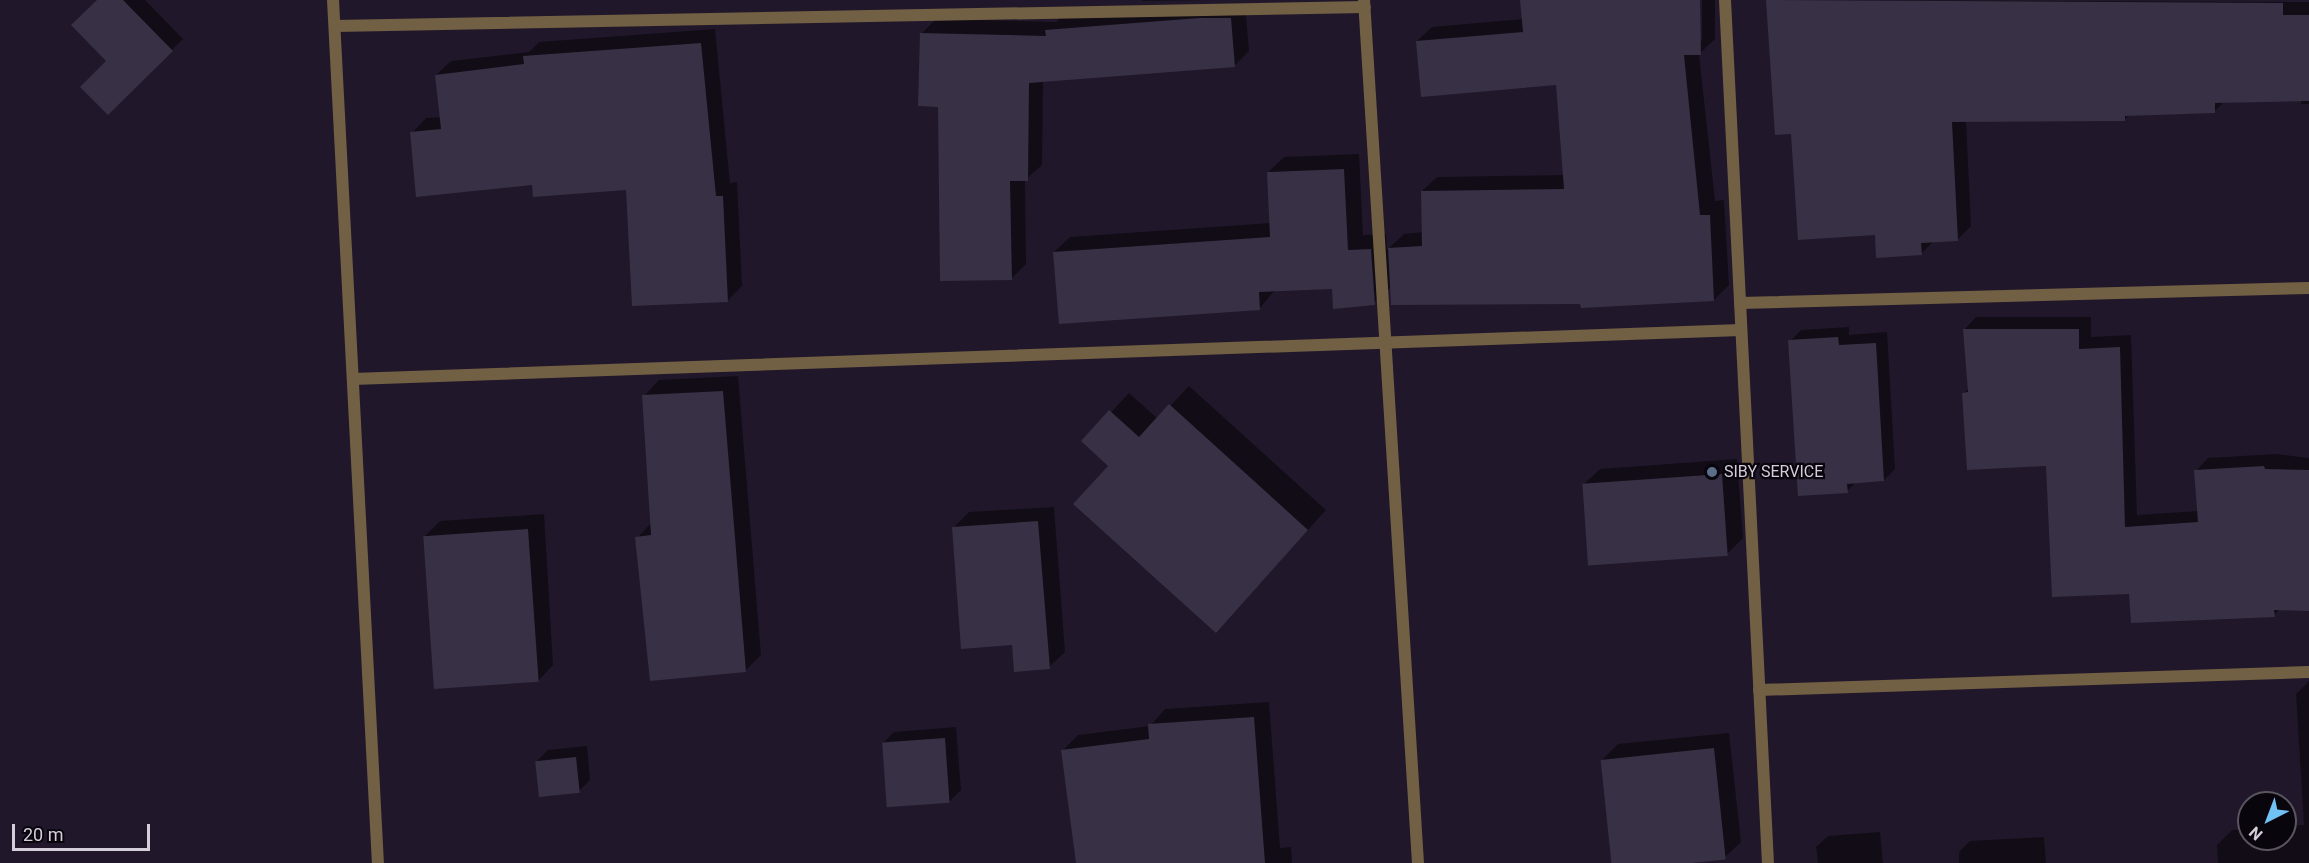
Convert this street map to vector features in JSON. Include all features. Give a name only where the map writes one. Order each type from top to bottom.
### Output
[{"type":"street","points":[[333,0],[378,863]]},
{"type":"street","points":[[1725,0],[1768,863]]},
{"type":"street","points":[[335,26],[1364,4],[1418,863]]},
{"type":"street","points":[[1740,303],[2309,288]]},
{"type":"street","points":[[353,379],[1741,330]]},
{"type":"street","points":[[1759,690],[2309,672]]},
{"type":"building","points":[[97,0],[123,0],[173,51],[108,115],[80,87],[106,61],[71,25]]},
{"type":"building","points":[[1520,0],[1700,0],[1701,55],[1684,55],[1700,215],[1710,215],[1714,301],[1581,308],[1580,304],[1391,305],[1388,248],[1422,246],[1421,191],[1564,189],[1556,85],[1421,97],[1416,41],[1523,32]]},
{"type":"building","points":[[1766,0],[2283,3],[2283,15],[2309,15],[2309,101],[2215,103],[2215,113],[2125,116],[2125,121],[1952,122],[1958,241],[1921,243],[1922,255],[1876,258],[1875,235],[1798,240],[1791,134],[1775,135]]},
{"type":"building","points":[[1199,18],[1231,18],[1235,67],[1029,83],[1028,181],[1010,181],[1012,280],[940,281],[938,107],[918,106],[920,33],[1046,36],[1045,30]]},
{"type":"building","points":[[701,43],[716,196],[723,196],[728,302],[632,306],[626,190],[533,197],[532,185],[416,197],[410,132],[441,129],[435,75],[524,64],[523,56]]},
{"type":"building","points":[[1344,169],[1348,250],[1371,249],[1375,305],[1333,309],[1332,289],[1259,292],[1260,310],[1059,324],[1053,252],[1270,237],[1267,172]]},
{"type":"building","points":[[1963,329],[2079,329],[2079,349],[2120,347],[2125,527],[2198,522],[2194,470],[2264,466],[2265,469],[2309,470],[2309,611],[2274,610],[2275,617],[2131,623],[2129,594],[2052,597],[2046,466],[1967,470],[1962,393],[1968,392]]},
{"type":"building","points":[[1838,337],[1839,345],[1876,343],[1884,481],[1847,484],[1848,493],[1798,496],[1788,340]]},
{"type":"building","points":[[723,391],[746,672],[650,681],[635,537],[651,535],[642,395]]},
{"type":"building","points":[[1169,404],[1308,530],[1216,633],[1073,504],[1108,466],[1081,441],[1109,410],[1139,437]]},
{"type":"building","points":[[1722,474],[1728,556],[1588,566],[1582,484]]},
{"type":"building","points":[[1038,521],[1050,669],[1014,672],[1012,645],[961,649],[952,527]]},
{"type":"building","points":[[528,529],[539,682],[434,689],[423,536]]},
{"type":"building","points":[[1254,717],[1265,863],[1076,863],[1061,750],[1149,739],[1148,724]]},
{"type":"building","points":[[945,738],[950,803],[887,807],[882,742]]},
{"type":"building","points":[[1714,748],[1726,859],[1691,863],[1611,863],[1601,760]]},
{"type":"building","points":[[576,757],[580,793],[539,797],[535,761]]},
{"type":"place","name":"SIBY SERVICE","points":[[1712,472]]}]
